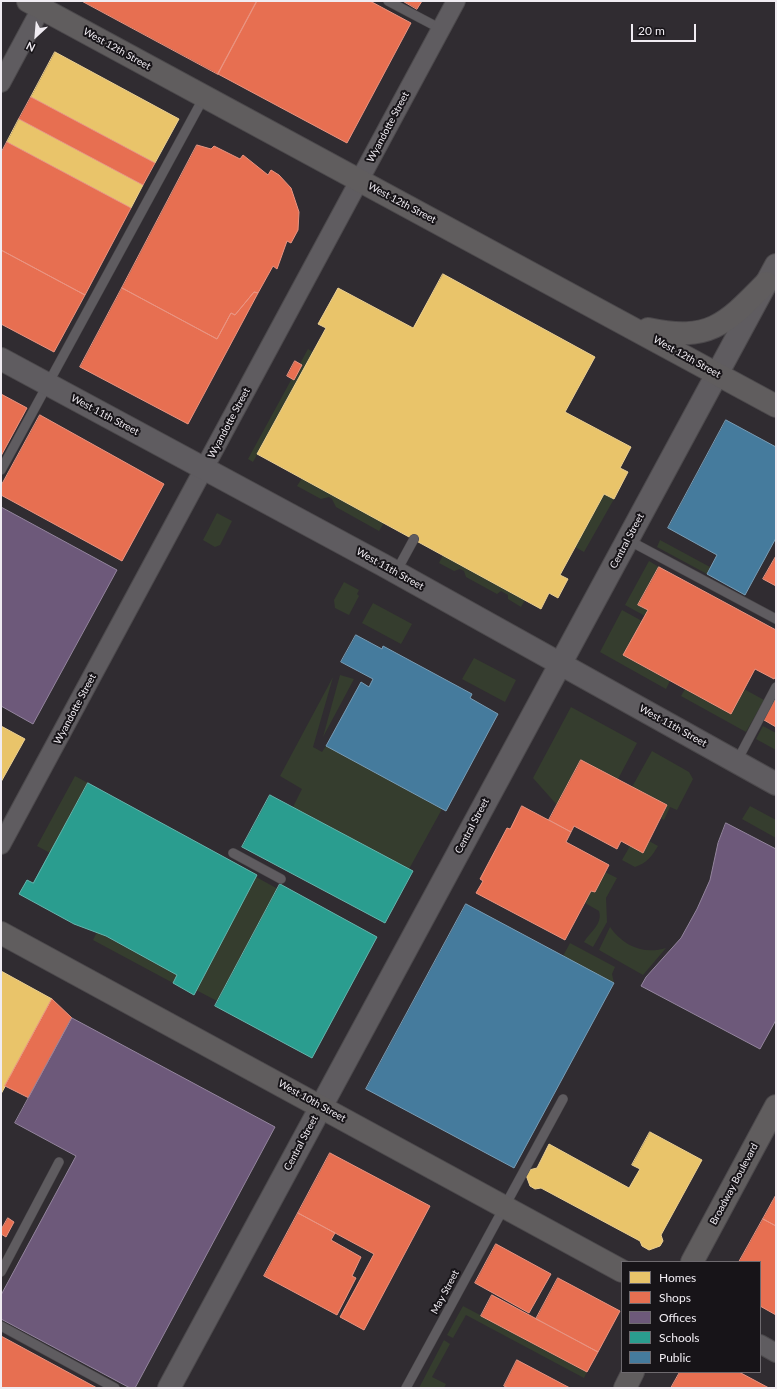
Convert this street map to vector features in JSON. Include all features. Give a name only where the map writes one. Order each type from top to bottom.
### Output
[{"type":"main road","name":"West 12th Street","points":[[38,3],[204,96],[776,406]]},
{"type":"main road","points":[[627,324],[670,334],[704,332],[720,325],[742,308],[771,274]]},
{"type":"main road","name":"West 10th Street","points":[[1,933],[621,1270]]},
{"type":"main road","name":"Broadway Boulevard","points":[[693,1261],[776,1106]]},
{"type":"main road","points":[[625,1388],[632,1373]]},
{"type":"street","name":"Wyandotte Street","points":[[1,845],[456,1]]},
{"type":"street","points":[[1,83],[38,3]]},
{"type":"street","name":"Central Street","points":[[169,1388],[771,274]]},
{"type":"street","name":"West 11th Street","points":[[1,359],[396,572],[776,784]]},
{"type":"street","points":[[761,1345],[776,1353]]},
{"type":"lane","points":[[388,1],[441,29]]},
{"type":"lane","points":[[1,470],[204,96]]},
{"type":"lane","points":[[396,572],[414,539]]},
{"type":"lane","points":[[628,540],[776,619]]},
{"type":"lane","points":[[737,761],[776,687]]},
{"type":"lane","points":[[233,853],[281,879]]},
{"type":"lane","name":"May Street","points":[[406,1388],[563,1099]]},
{"type":"lane","points":[[1,1272],[59,1162]]},
{"type":"lane","points":[[1,1326],[115,1388]]},
{"type":"green space","points":[[308,349],[313,352],[253,462],[248,459]]},
{"type":"green space","points":[[302,478],[384,523],[379,531],[336,507],[332,499],[329,497],[321,499],[297,486]]},
{"type":"green space","points":[[604,494],[614,499],[584,552],[575,547]]},
{"type":"green space","points":[[217,513],[232,521],[220,545],[215,547],[203,540]]},
{"type":"green space","points":[[660,540],[710,567],[707,574],[657,547]]},
{"type":"green space","points":[[443,555],[525,600],[521,607],[508,599],[508,595],[501,591],[497,594],[466,577],[464,571],[460,569],[454,571],[439,563]]},
{"type":"green space","points":[[649,561],[659,567],[638,605],[648,610],[645,616],[625,605]]},
{"type":"green space","points":[[344,582],[359,590],[357,594],[359,596],[349,615],[335,608],[334,600]]},
{"type":"green space","points":[[373,603],[412,624],[401,644],[362,623]]},
{"type":"green space","points":[[622,610],[642,621],[623,655],[670,681],[666,689],[600,652]]},
{"type":"green space","points":[[474,658],[516,680],[505,702],[462,679]]},
{"type":"green space","points":[[340,675],[354,679],[323,737]]},
{"type":"green space","points":[[333,677],[313,747],[322,752],[326,746],[442,809],[409,869],[293,807],[302,789],[280,776]]},
{"type":"green space","points":[[685,689],[731,714],[744,689],[764,700],[746,732],[681,696]]},
{"type":"green space","points":[[571,707],[637,743],[618,779],[581,760],[557,805],[533,778]]},
{"type":"green space","points":[[763,726],[776,733],[776,750],[756,739]]},
{"type":"green space","points":[[652,751],[689,772],[693,779],[677,810],[670,807],[664,820],[661,818],[667,805],[632,787]]},
{"type":"green space","points":[[75,776],[88,783],[50,853],[37,846]]},
{"type":"green space","points":[[750,806],[776,820],[776,838],[742,819]]},
{"type":"green space","points":[[649,841],[658,846],[646,861],[635,867],[622,860],[630,846]]},
{"type":"green space","points":[[605,872],[617,878],[606,898],[607,922],[593,947],[584,942],[598,924],[600,916],[599,911],[585,903],[591,891],[595,892]]},
{"type":"green space","points":[[256,877],[278,889],[217,1001],[196,990]]},
{"type":"green space","points":[[610,927],[621,939],[635,947],[650,950],[666,948],[643,975],[599,950]]},
{"type":"green space","points":[[97,932],[177,975],[173,983],[93,940]]},
{"type":"green space","points":[[570,943],[615,967],[612,974],[614,983],[563,956]]},
{"type":"green space","points":[[463,1306],[587,1372],[584,1378],[466,1315],[453,1338],[447,1335]]},
{"type":"green space","points":[[444,1340],[450,1344],[432,1377],[446,1384],[444,1388],[419,1388]]},
{"type":"building: Homes","points":[[55,52],[179,119],[155,163],[31,97]]},
{"type":"building: Homes","points":[[19,119],[143,185],[131,208],[7,142]]},
{"type":"building: Homes","points":[[443,274],[595,357],[565,412],[631,447],[620,468],[628,472],[614,499],[604,494],[560,575],[568,579],[558,598],[549,593],[541,609],[257,454],[326,328],[318,324],[338,288],[413,328]]},
{"type":"building: Homes","points":[[1,726],[25,739],[1,782]]},
{"type":"building: Homes","points":[[1,971],[52,999],[1,1094]]},
{"type":"building: Homes","points":[[650,1132],[702,1160],[661,1235],[663,1241],[660,1246],[649,1250],[642,1246],[640,1241],[541,1188],[535,1189],[530,1186],[526,1175],[529,1170],[537,1168],[549,1144],[629,1188],[640,1169],[632,1165]]},
{"type":"building: Shops","points":[[82,1],[257,1],[218,74]]},
{"type":"building: Shops","points":[[257,1],[370,1],[411,23],[347,143],[218,74]]},
{"type":"building: Shops","points":[[403,1],[422,1],[417,9]]},
{"type":"building: Shops","points":[[31,97],[155,163],[143,185],[19,119]]},
{"type":"building: Shops","points":[[7,142],[131,208],[85,295],[1,250],[1,153]]},
{"type":"building: Shops","points":[[197,145],[211,149],[214,146],[240,159],[243,155],[268,175],[271,170],[279,175],[291,188],[299,212],[298,230],[291,243],[287,241],[277,269],[273,266],[258,293],[254,292],[235,315],[231,313],[217,339],[122,288]]},
{"type":"building: Shops","points":[[1,250],[85,295],[54,352],[1,324]]},
{"type":"building: Shops","points":[[122,288],[217,339],[231,313],[235,315],[254,292],[258,293],[188,424],[80,367]]},
{"type":"building: Shops","points":[[295,361],[302,365],[294,380],[287,376]]},
{"type":"building: Shops","points":[[1,394],[27,408],[1,456]]},
{"type":"building: Shops","points":[[40,415],[164,484],[122,561],[1,495],[1,486]]},
{"type":"building: Shops","points":[[776,556],[776,586],[763,579]]},
{"type":"building: Shops","points":[[659,567],[776,630],[776,676],[774,679],[755,669],[731,714],[623,655],[648,610],[638,605]]},
{"type":"building: Shops","points":[[776,698],[776,727],[764,720]]},
{"type":"building: Shops","points":[[581,760],[667,805],[643,853],[621,841],[617,849],[574,826],[571,832],[549,820]]},
{"type":"building: Shops","points":[[522,806],[571,832],[566,842],[609,865],[595,892],[591,891],[565,940],[476,893],[483,881],[480,879],[507,828],[510,829]]},
{"type":"building: Shops","points":[[52,999],[72,1018],[29,1098],[5,1086]]},
{"type":"building: Shops","points":[[330,1153],[430,1206],[364,1330],[340,1317],[374,1254],[298,1213]]},
{"type":"building: Shops","points":[[776,1195],[776,1226],[763,1219]]},
{"type":"building: Shops","points":[[298,1213],[335,1233],[331,1240],[361,1257],[352,1276],[356,1278],[337,1315],[264,1276]]},
{"type":"building: Shops","points":[[8,1218],[14,1222],[6,1237],[1,1234],[1,1230]]},
{"type":"building: Shops","points":[[763,1219],[776,1226],[776,1315],[761,1307],[761,1261],[740,1261]]},
{"type":"building: Shops","points":[[496,1244],[551,1274],[529,1313],[475,1283]]},
{"type":"building: Shops","points":[[558,1278],[620,1311],[598,1352],[536,1319]]},
{"type":"building: Shops","points":[[492,1295],[598,1352],[587,1372],[481,1316]]},
{"type":"building: Shops","points":[[1,1336],[97,1388],[1,1388]]},
{"type":"building: Shops","points":[[517,1360],[570,1388],[508,1388],[504,1386]]},
{"type":"building: Shops","points":[[679,1373],[741,1373],[769,1388],[671,1388]]},
{"type":"building: Offices","points":[[1,507],[117,570],[33,724],[1,706]]},
{"type":"building: Offices","points":[[726,823],[776,849],[776,1020],[760,1049],[641,986],[646,977],[681,938],[697,909],[710,880],[718,843]]},
{"type":"building: Offices","points":[[72,1018],[275,1127],[135,1388],[130,1388],[1,1319],[1,1295],[76,1156],[15,1123]]},
{"type":"building: Schools","points":[[88,783],[257,875],[194,995],[173,983],[177,975],[106,936],[74,924],[19,894],[27,880],[33,883]]},
{"type":"building: Schools","points":[[270,795],[413,871],[385,923],[242,847]]},
{"type":"building: Schools","points":[[280,884],[377,937],[312,1058],[215,1006]]},
{"type":"building: Public","points":[[726,420],[776,447],[776,538],[745,595],[707,574],[717,555],[668,528]]},
{"type":"building: Public","points":[[356,635],[382,649],[383,646],[472,694],[470,698],[498,714],[446,811],[326,746],[361,682],[369,687],[373,679],[341,662]]},
{"type":"building: Public","points":[[466,904],[614,983],[514,1168],[366,1089]]}]
